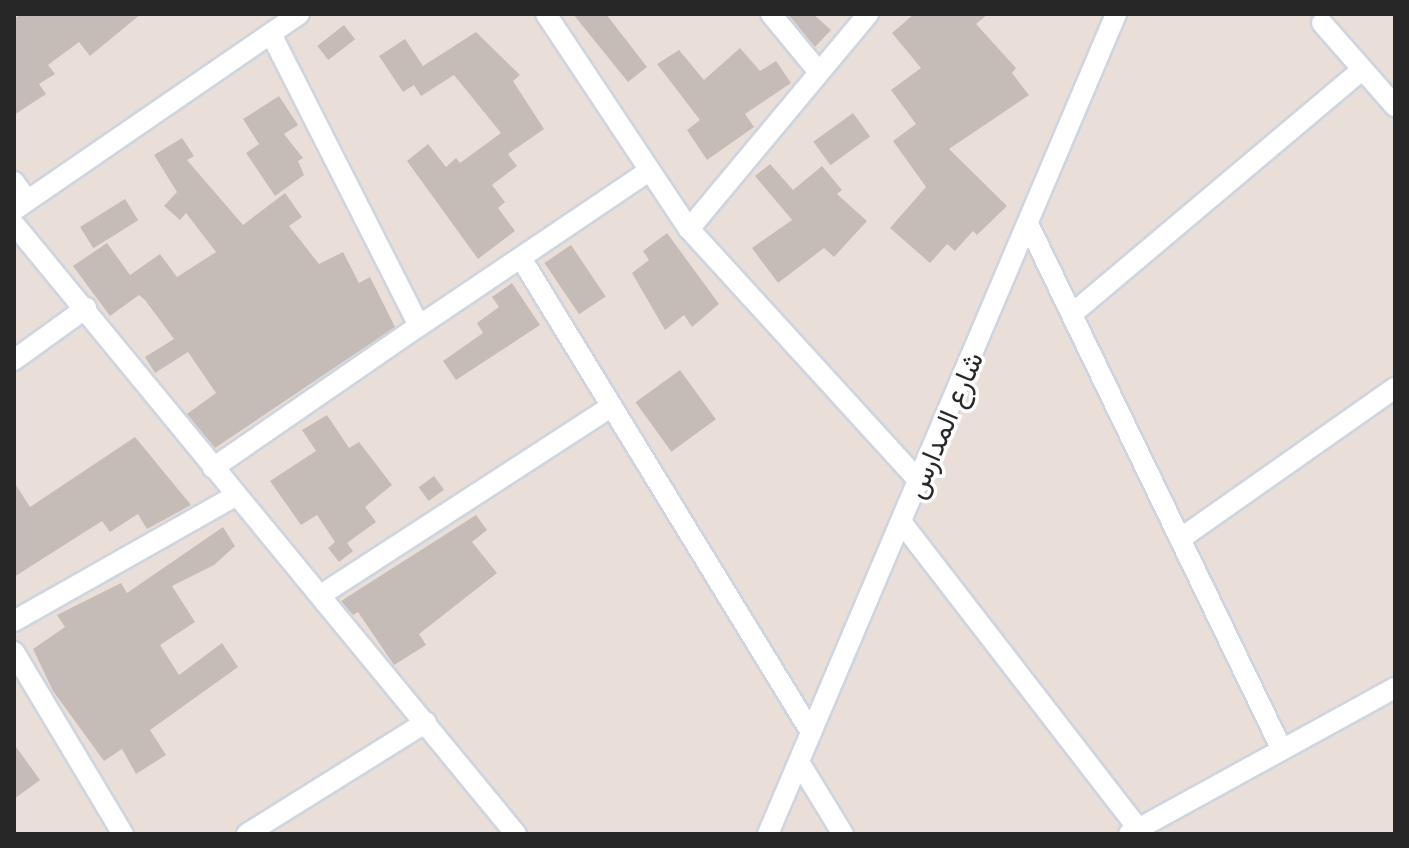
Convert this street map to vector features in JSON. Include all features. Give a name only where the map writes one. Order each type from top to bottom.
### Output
[{"type":"street","points":[[14,182],[21,205],[299,14]]},
{"type":"street","points":[[546,14],[646,173],[689,229],[920,482]]},
{"type":"street","points":[[771,14],[818,71]]},
{"type":"street","points":[[689,229],[868,14]]},
{"type":"street","name":"شارع المدارس","points":[[768,834],[920,482],[1116,14]]},
{"type":"street","points":[[1324,17],[1362,70],[1395,106]]},
{"type":"street","points":[[271,34],[419,326]]},
{"type":"street","points":[[1072,314],[1362,70]]},
{"type":"street","points":[[213,468],[646,173]]},
{"type":"street","points":[[14,224],[516,834]]},
{"type":"street","points":[[1028,224],[1282,750]]},
{"type":"street","points":[[521,258],[609,408],[811,732]]},
{"type":"street","points":[[14,360],[86,308]]},
{"type":"street","points":[[1180,539],[1395,388]]},
{"type":"street","points":[[321,595],[609,408]]},
{"type":"street","points":[[14,621],[235,496]]},
{"type":"street","points":[[902,523],[1137,832],[1395,688]]},
{"type":"street","points":[[14,652],[123,834]]},
{"type":"street","points":[[247,834],[426,722]]},
{"type":"street","points":[[799,762],[843,834]]},
{"type":"building","points":[[21,14],[141,14],[90,56],[79,42],[48,65],[55,74],[39,84],[46,94],[14,115],[14,19]]},
{"type":"building","points":[[573,14],[606,14],[647,67],[628,82]]},
{"type":"building","points":[[788,14],[813,14],[831,30],[815,47]]},
{"type":"building","points":[[914,14],[988,14],[976,24],[1016,68],[1012,73],[1029,95],[949,149],[1007,206],[977,235],[973,231],[955,251],[947,244],[930,263],[890,228],[926,187],[893,141],[916,124],[891,90],[921,68],[892,33]]},
{"type":"building","points":[[344,25],[355,39],[328,60],[317,46]]},
{"type":"building","points":[[476,32],[520,75],[513,81],[544,129],[508,154],[517,166],[492,185],[505,202],[498,208],[515,231],[478,259],[407,161],[428,144],[446,167],[456,158],[460,163],[501,133],[454,75],[421,96],[414,85],[403,92],[379,56],[405,39],[423,66]]},
{"type":"building","points":[[740,48],[760,71],[776,61],[791,83],[745,114],[754,127],[707,160],[687,130],[700,120],[657,64],[679,50],[704,80]]},
{"type":"building","points":[[279,96],[298,125],[284,134],[303,158],[298,161],[304,175],[275,196],[246,153],[259,144],[243,119]]},
{"type":"building","points":[[853,113],[870,136],[830,165],[813,142]]},
{"type":"building","points":[[182,138],[194,156],[187,160],[243,225],[285,193],[302,217],[289,226],[319,264],[343,252],[359,283],[370,277],[395,327],[215,448],[187,414],[216,393],[188,352],[155,373],[145,357],[174,339],[145,300],[139,295],[110,316],[73,266],[107,243],[130,275],[160,254],[177,277],[216,252],[186,213],[180,220],[164,206],[177,192],[154,155]]},
{"type":"building","points":[[770,164],[793,190],[822,166],[842,190],[837,194],[867,221],[834,257],[824,248],[778,283],[752,248],[792,220],[755,176]]},
{"type":"building","points":[[125,199],[138,220],[93,248],[80,227]]},
{"type":"building","points":[[667,233],[719,304],[692,327],[684,315],[665,330],[632,273],[649,260],[643,251]]},
{"type":"building","points":[[571,245],[606,296],[579,314],[544,263]]},
{"type":"building","points":[[512,283],[540,325],[456,380],[443,361],[483,333],[477,323],[499,307],[492,297]]},
{"type":"building","points":[[680,370],[716,419],[671,452],[636,402]]},
{"type":"building","points":[[327,415],[349,448],[359,442],[392,485],[365,507],[376,522],[347,543],[353,551],[339,562],[328,548],[335,542],[317,515],[301,525],[270,481],[316,451],[302,430]]},
{"type":"building","points":[[135,437],[191,505],[147,529],[138,514],[110,532],[102,521],[14,577],[14,482],[30,507]]},
{"type":"building","points":[[434,476],[444,490],[429,501],[419,487]]},
{"type":"building","points":[[476,515],[487,530],[472,542],[497,573],[419,634],[426,645],[394,665],[358,612],[353,615],[341,601]]},
{"type":"building","points":[[223,527],[235,546],[214,565],[172,586],[195,622],[160,645],[179,675],[222,643],[238,667],[150,730],[166,755],[136,774],[122,749],[104,761],[53,691],[33,649],[65,627],[57,615],[121,583],[127,593]]},
{"type":"building","points":[[14,744],[40,780],[14,799]]}]
